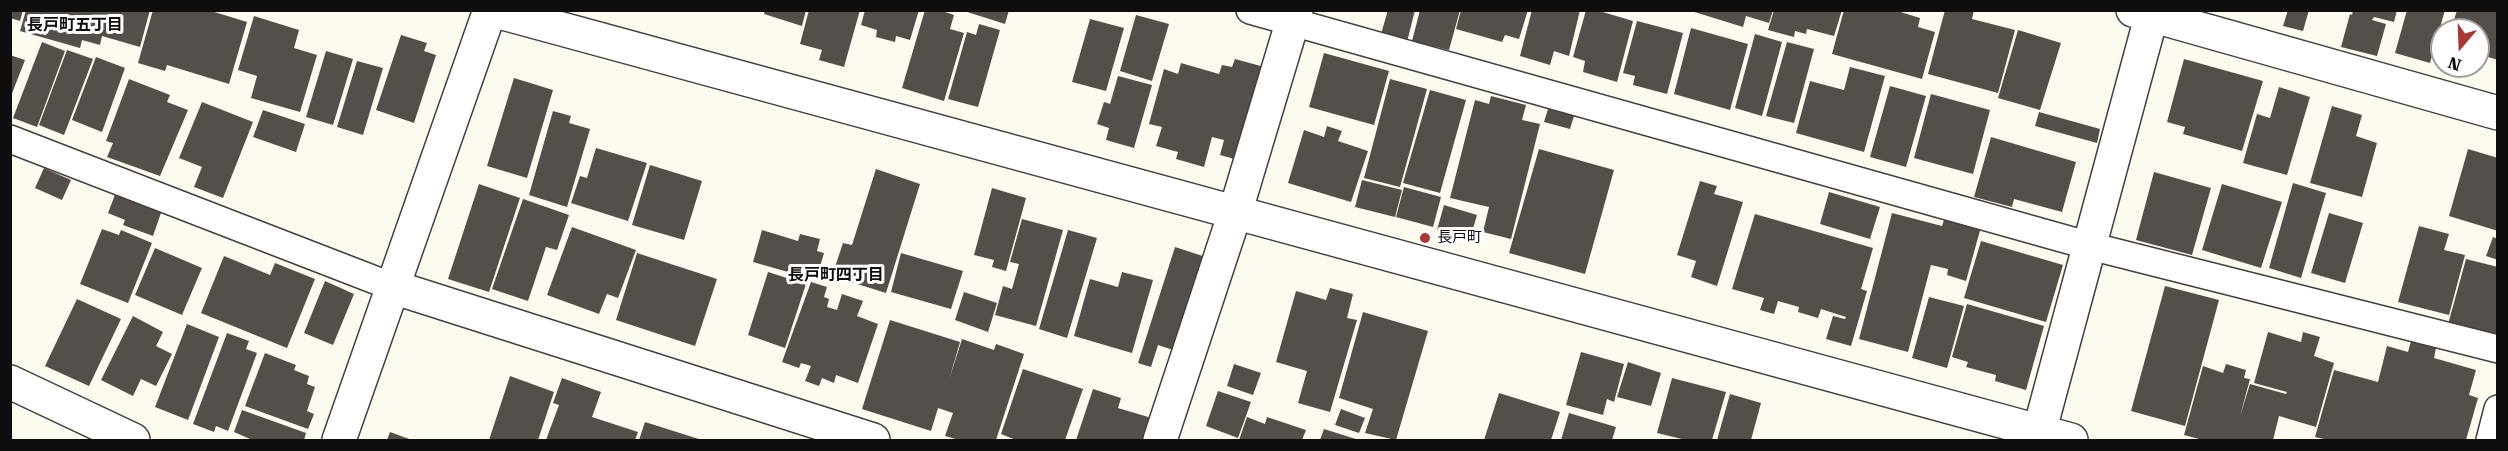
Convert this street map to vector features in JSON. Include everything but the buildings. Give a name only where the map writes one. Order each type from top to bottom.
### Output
[{"type":"street","points":[[339,441],[491,10],[1235,213],[2038,436],[2071,441]]},
{"type":"street","points":[[2038,436],[2090,246],[2146,12],[2498,113]]},
{"type":"street","points":[[1160,441],[1235,213],[1295,16]]},
{"type":"street","points":[[393,287],[873,441]]},
{"type":"street","points":[[10,382],[133,441]]},
{"type":"lane","points":[[1250,10],[1295,16],[2090,246],[2498,349]]},
{"type":"lane","points":[[10,140],[393,287]]},
{"type":"lane","points":[[2490,441],[2498,409]]},
{"type":"place","name":"長戸町","points":[[1425,238]]},
{"type":"district","name":"長戸町五丁目","points":[[75,25]]},
{"type":"district","name":"長戸町四丁目","points":[[836,275]]}]
